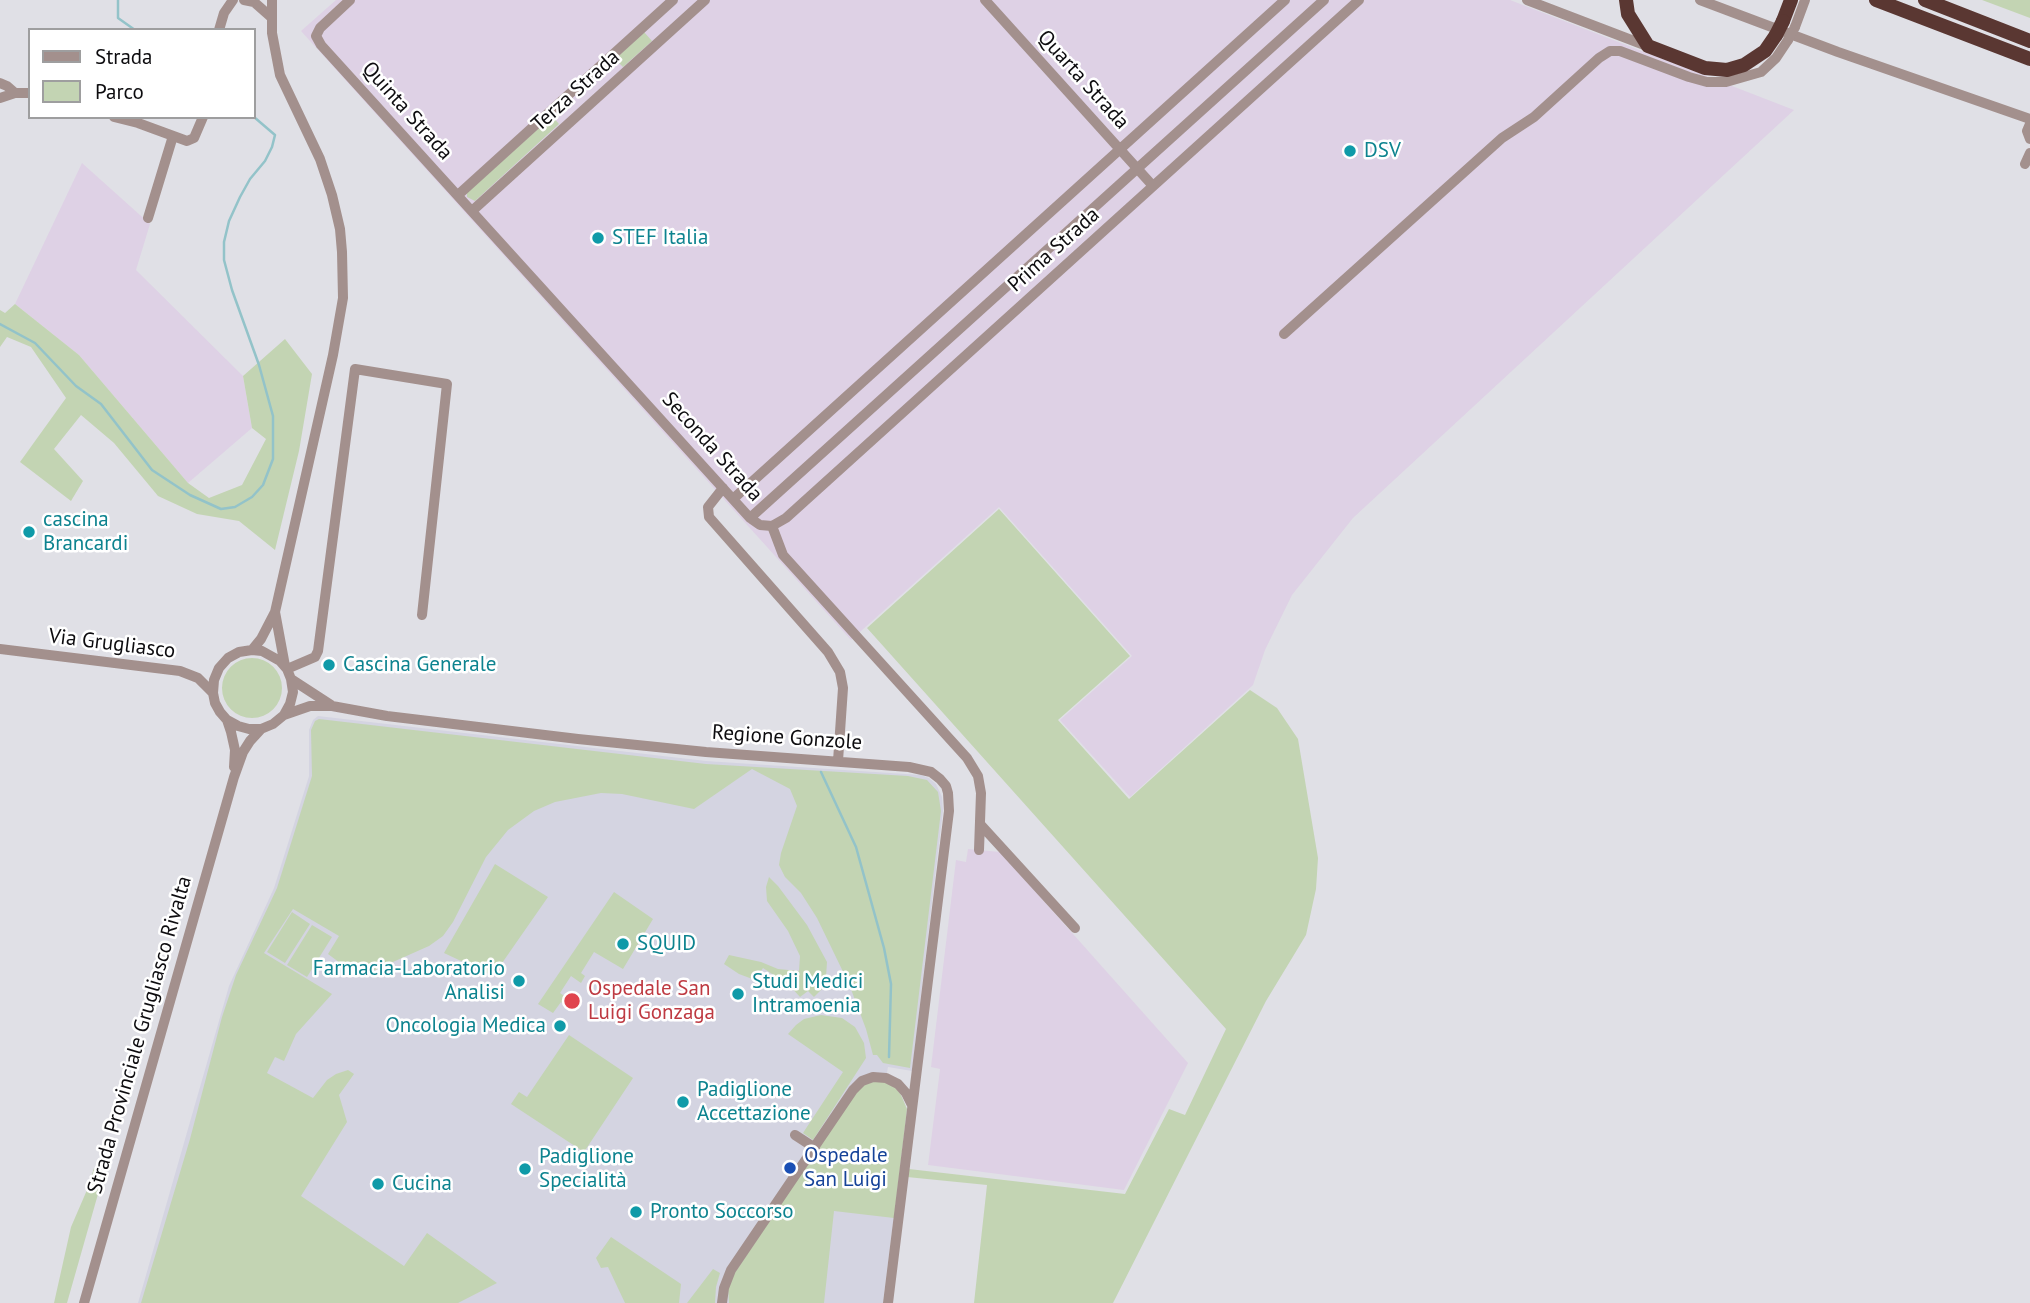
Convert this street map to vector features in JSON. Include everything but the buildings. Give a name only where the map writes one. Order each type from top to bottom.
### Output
[{"type":"highway","points":[[1626,0],[1628,14],[1648,46],[1705,68],[1727,70],[1752,61],[1782,38],[1789,24],[1791,0]]},
{"type":"highway","points":[[1876,0],[2030,59]]},
{"type":"highway","points":[[1925,0],[2030,41]]},
{"type":"street","points":[[220,28],[224,13],[238,0],[254,2],[271,17]]},
{"type":"street","points":[[252,650],[275,612],[340,322],[343,275],[340,229],[332,194],[320,159],[280,75],[271,17],[272,0]]},
{"type":"street","name":"Quinta Strada","points":[[351,0],[320,28],[316,36],[321,45],[472,211]]},
{"type":"street","name":"Terza Strada","points":[[458,195],[673,0]]},
{"type":"street","name":"Terza Strada","points":[[472,211],[705,0]]},
{"type":"street","name":"Quarta Strada","points":[[985,0],[1153,187]]},
{"type":"street","name":"Prima Strada","points":[[733,499],[1285,0]]},
{"type":"street","name":"Prima Strada","points":[[750,518],[1324,0]]},
{"type":"street","name":"Prima Strada","points":[[772,526],[786,519],[1359,0]]},
{"type":"street","points":[[1527,0],[1648,46]]},
{"type":"street","points":[[1700,0],[2030,122],[2027,131],[2030,139]]},
{"type":"street","points":[[1789,24],[1805,0]]},
{"type":"street","points":[[1284,334],[1502,138],[1534,117],[1610,51],[1620,51],[1707,82],[1726,82],[1760,72],[1776,58],[1782,38]]},
{"type":"street","points":[[0,83],[15,93]]},
{"type":"street","points":[[0,98],[15,93],[28,93]]},
{"type":"street","points":[[124,119],[191,140],[202,119]]},
{"type":"street","points":[[148,218],[173,136]]},
{"type":"street","points":[[2025,164],[2030,153]]},
{"type":"street","name":"Seconda Strada","points":[[472,211],[750,518],[760,525],[772,526],[783,555],[967,758],[980,783],[979,850]]},
{"type":"street","points":[[286,668],[314,657],[318,651],[355,369],[447,384],[422,615]]},
{"type":"street","points":[[723,488],[708,507],[709,517],[828,652],[840,672],[844,688],[838,761]]},
{"type":"street","points":[[227,720],[249,729],[261,729],[274,724],[284,715],[290,704],[293,692],[291,679],[286,668],[275,612]]},
{"type":"street","name":"Via Grugliasco","points":[[0,649],[180,671],[198,678],[213,693]]},
{"type":"street","points":[[234,777],[234,750],[227,720],[215,703],[213,693],[219,668],[228,658],[239,652],[252,650],[272,654],[286,668]]},
{"type":"street","name":"Regione Gonzole","points":[[291,679],[332,706]]},
{"type":"street","name":"Regione Gonzole","points":[[284,715],[310,706],[332,706],[400,718],[578,739],[706,752],[909,767],[931,772],[946,786],[948,826],[888,1303]]},
{"type":"street","points":[[234,777],[243,752],[261,729]]},
{"type":"street","name":"Strada Provinciale Grugliasco Rivalta","points":[[84,1303],[234,777]]},
{"type":"street","points":[[980,824],[1075,928]]},
{"type":"street","points":[[722,1303],[730,1270],[853,1090],[862,1081],[873,1077],[898,1078],[916,1074]]},
{"type":"street","points":[[886,1078],[898,1084],[912,1105]]},
{"type":"street","points":[[795,1135],[815,1148]]},
{"type":"shaded area","points":[[336,0],[1510,0],[1794,110],[1353,518],[1292,595],[1265,650],[1253,685],[1130,797],[1060,720],[1132,656],[999,507],[851,640],[301,31]]},
{"type":"shaded area","points":[[82,163],[150,224],[136,270],[243,376],[252,428],[188,483],[79,355],[15,304]]},
{"type":"shaded area","name":"Ospedale San Luigi Gonzaga","points":[[318,716],[706,761],[921,775],[936,784],[942,797],[943,811],[912,1071],[888,1067],[886,1078],[901,1095],[907,1109],[883,1303],[138,1303],[229,986],[274,888],[309,776],[309,730]]},
{"type":"shaded area","points":[[968,849],[1000,852],[1188,1063],[1124,1190],[928,1165],[940,1069],[931,1067],[956,860],[966,862]]},
{"type":"green space","points":[[1982,0],[2030,0],[2030,18]]},
{"type":"green space","points":[[644,32],[652,41],[623,67],[615,59]]},
{"type":"green space","points":[[552,116],[559,124],[475,201],[467,197],[467,193]]},
{"type":"green space","points":[[15,304],[79,355],[188,483],[209,498],[242,485],[266,439],[252,428],[243,376],[285,339],[312,374],[299,451],[275,550],[239,521],[197,514],[158,496],[114,443],[81,415],[54,449],[83,481],[71,501],[20,462],[66,398],[31,347],[7,337],[0,347],[0,310],[5,313]]},
{"type":"green space","points":[[999,509],[1130,656],[1058,720],[1129,799],[1250,690],[1277,708],[1298,739],[1318,858],[1316,889],[1306,935],[1266,1001],[1113,1303],[974,1303],[987,1185],[907,1177],[909,1169],[1125,1194],[1169,1109],[1185,1115],[1226,1029],[867,628]]},
{"type":"green space","points":[[246,658],[258,658],[277,671],[282,688],[280,700],[269,713],[258,718],[246,718],[227,705],[222,694],[222,682],[235,663]]},
{"type":"green space","points":[[319,719],[706,764],[908,776],[927,780],[938,792],[941,811],[910,1068],[883,1063],[877,1055],[873,1055],[849,984],[817,918],[801,893],[785,877],[779,865],[797,806],[790,789],[752,769],[694,809],[622,794],[601,793],[555,802],[534,811],[508,830],[486,857],[453,922],[443,936],[429,946],[359,977],[328,954],[339,936],[293,909],[264,953],[332,994],[296,1034],[284,1061],[275,1057],[267,1073],[313,1098],[327,1080],[336,1074],[348,1070],[354,1074],[339,1095],[347,1122],[301,1196],[404,1266],[427,1233],[497,1283],[458,1303],[141,1303],[190,1139],[222,1017],[236,975],[277,888],[312,776],[311,730]]},
{"type":"green space","points":[[495,864],[548,897],[493,976],[444,953]]},
{"type":"green space","points":[[769,877],[807,925],[827,962],[822,989],[814,997],[808,991],[800,997],[789,985],[763,968],[755,980],[724,964],[729,955],[778,969],[799,971],[800,956],[788,931],[767,901],[766,887]]},
{"type":"green space","points":[[614,892],[653,919],[623,969],[594,952],[581,973],[585,976],[581,983],[571,976],[560,993],[570,1000],[566,1005],[561,1002],[553,1013],[538,1004]]},
{"type":"green space","points":[[292,912],[310,924],[285,963],[267,952]]},
{"type":"green space","points":[[312,925],[332,937],[307,977],[287,965]]},
{"type":"green space","points":[[821,1015],[842,1018],[855,1027],[864,1043],[866,1058],[813,1140],[803,1133],[843,1072],[788,1034],[804,1019]]},
{"type":"green space","points":[[569,1035],[633,1078],[584,1152],[511,1104],[519,1092],[527,1097]]},
{"type":"green space","points":[[873,1082],[884,1082],[895,1087],[907,1109],[894,1218],[834,1211],[824,1303],[729,1303],[728,1288],[732,1277],[856,1092]]},
{"type":"green space","points":[[94,1168],[104,1173],[67,1303],[54,1303],[71,1227]]},
{"type":"green space","points":[[611,1237],[681,1284],[679,1303],[625,1303],[608,1267],[601,1268],[596,1258]]},
{"type":"green space","points":[[713,1269],[720,1273],[715,1303],[687,1303]]},
{"type":"waterway","points":[[118,0],[118,18],[132,28]]},
{"type":"waterway","points":[[0,324],[35,343],[76,386],[101,404],[152,470],[190,495],[221,509],[235,507],[252,497],[263,485],[273,459],[273,416],[259,365],[232,290],[224,260],[224,242],[229,221],[240,197],[272,147],[275,135],[256,119]]},
{"type":"waterway","points":[[821,772],[856,847],[884,948],[891,984],[889,1057]]},
{"type":"place","name":"DSV","points":[[1350,151]]},
{"type":"place","name":"STEF Italia","points":[[598,238]]},
{"type":"place","name":"cascina Brancardi","points":[[29,532]]},
{"type":"place","name":"Cascina Generale","points":[[329,665]]},
{"type":"place","name":"SQUID","points":[[623,944]]},
{"type":"place","name":"Farmacia-Laboratorio Analisi","points":[[519,981]]},
{"type":"place","name":"Studi Medici Intramoenia","points":[[738,994]]},
{"type":"place","name":"Ospedale San Luigi Gonzaga","points":[[572,1001]]},
{"type":"place","name":"Oncologia Medica","points":[[560,1026]]},
{"type":"place","name":"Padiglione Accettazione","points":[[683,1102]]},
{"type":"place","name":"Ospedale San Luigi","points":[[790,1168]]},
{"type":"place","name":"Padiglione Specialità","points":[[525,1169]]},
{"type":"place","name":"Cucina","points":[[378,1184]]},
{"type":"place","name":"Pronto Soccorso","points":[[636,1212]]}]
